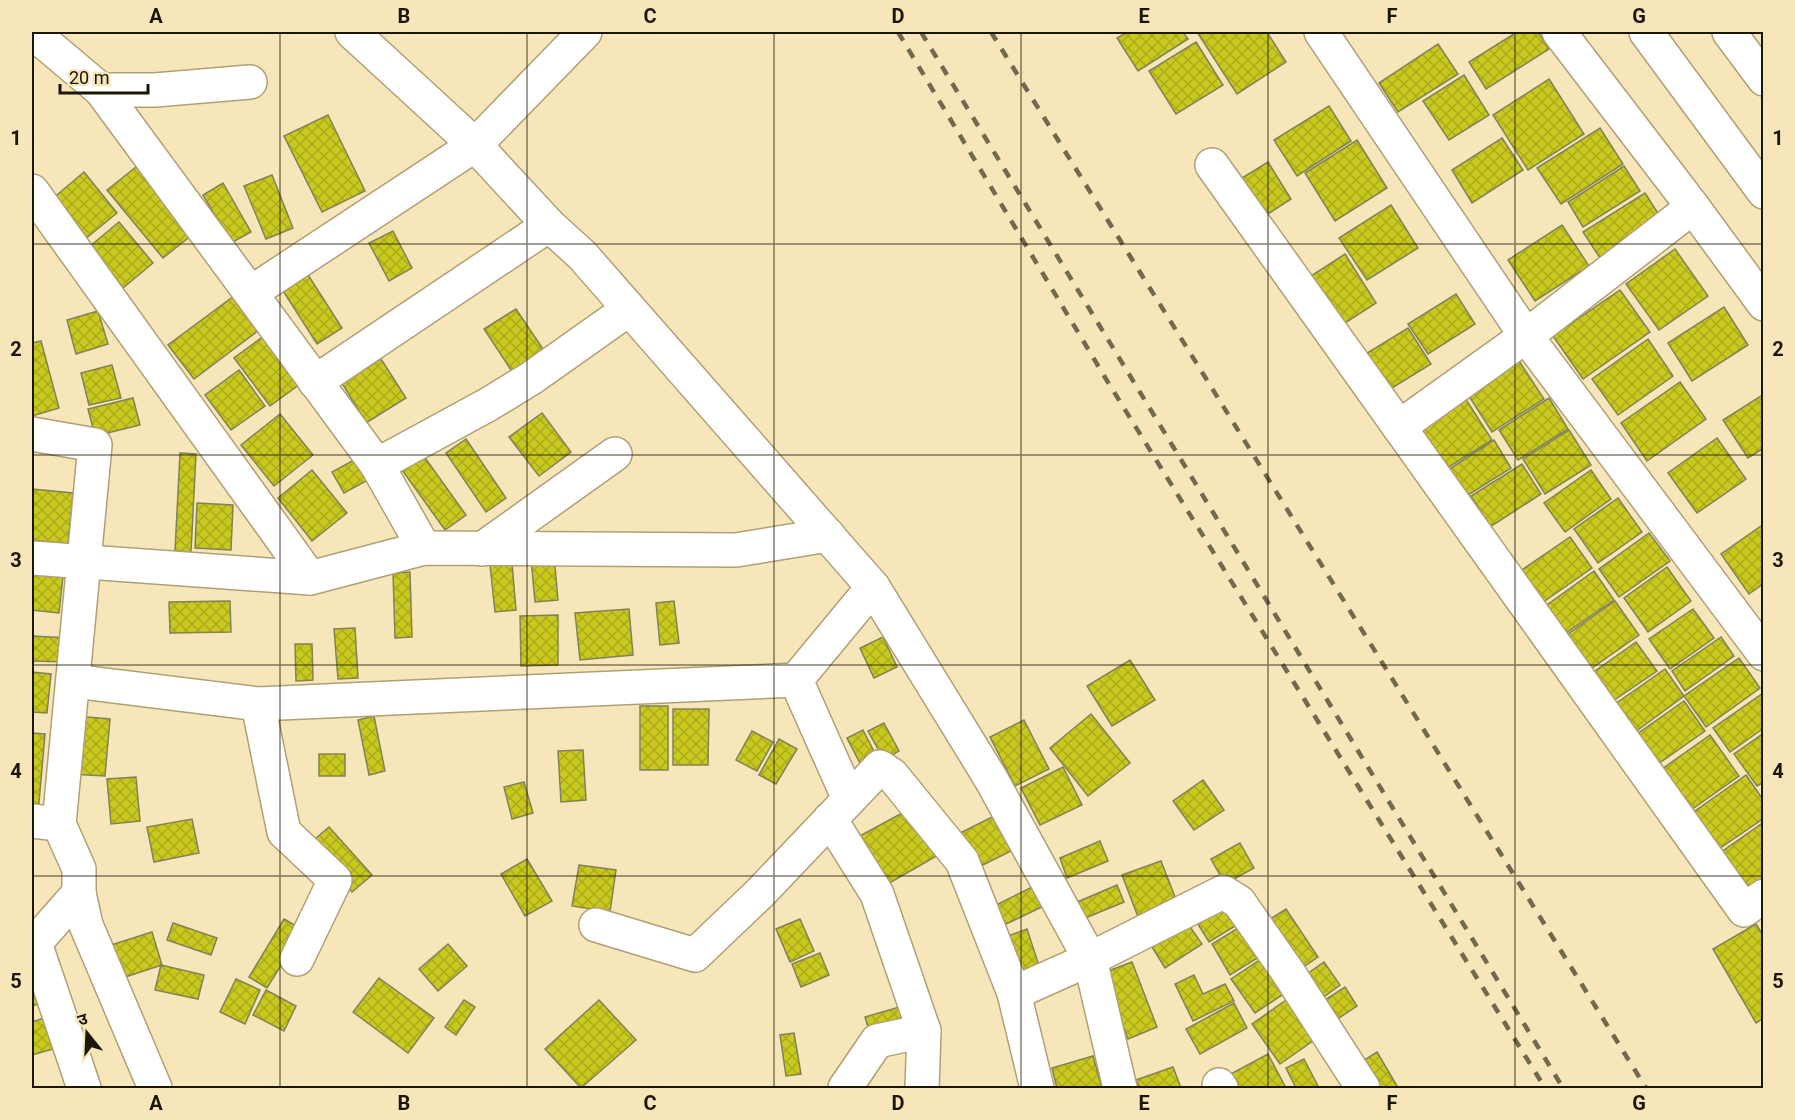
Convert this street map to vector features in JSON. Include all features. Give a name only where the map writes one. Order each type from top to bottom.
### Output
[{"type":"street","points":[[32,32],[101,90],[252,292],[377,465],[424,548]]},
{"type":"street","points":[[352,32],[475,145],[549,225],[582,255],[873,587],[991,779],[1089,959],[1120,1089]]},
{"type":"street","points":[[252,292],[475,145],[585,32]]},
{"type":"street","points":[[1321,32],[1527,336],[1764,654]]},
{"type":"street","points":[[1559,32],[1764,304]]},
{"type":"street","points":[[1646,32],[1764,192]]},
{"type":"street","points":[[1729,32],[1764,79]]},
{"type":"street","points":[[101,90],[155,90],[250,82]]},
{"type":"street","points":[[1212,165],[1744,910],[1764,896]]},
{"type":"street","points":[[32,191],[310,578]]},
{"type":"street","points":[[1399,427],[1527,336],[1693,207]]},
{"type":"street","points":[[315,382],[549,225]]},
{"type":"street","points":[[377,465],[530,380],[629,309]]},
{"type":"street","points":[[32,434],[95,445],[82,561],[73,681],[45,823],[79,869],[78,893],[86,925],[155,1089]]},
{"type":"street","points":[[482,549],[615,454]]},
{"type":"street","points":[[32,558],[310,578],[424,548],[736,550],[828,535]]},
{"type":"street","points":[[73,681],[258,704],[796,680],[873,587]]},
{"type":"street","points":[[796,680],[839,809],[877,894],[924,1031],[922,1089]]},
{"type":"street","points":[[258,704],[284,832],[335,880],[297,958]]},
{"type":"street","points":[[596,925],[695,955],[760,893],[880,767],[892,776],[962,861],[1014,993],[1037,1089]]},
{"type":"street","points":[[1014,993],[1089,959],[1223,892],[1239,902],[1307,1001],[1363,1089]]},
{"type":"street","points":[[78,893],[33,943],[84,1089]]},
{"type":"street","points":[[845,1089],[877,1041],[924,1031]]},
{"type":"building","points":[[1128,32],[1183,32],[1188,39],[1138,71],[1117,38]]},
{"type":"building","points":[[1197,32],[1267,32],[1286,62],[1237,94]]},
{"type":"building","points":[[1517,32],[1538,32],[1549,49],[1486,89],[1469,62]]},
{"type":"building","points":[[1196,42],[1223,85],[1176,114],[1149,71]]},
{"type":"building","points":[[1438,44],[1458,74],[1398,112],[1379,83]]},
{"type":"building","points":[[1464,75],[1489,115],[1449,140],[1423,101]]},
{"type":"building","points":[[1549,79],[1584,134],[1528,170],[1493,115]]},
{"type":"building","points":[[1329,106],[1351,141],[1297,176],[1274,140]]},
{"type":"building","points":[[328,115],[365,191],[322,212],[284,136]]},
{"type":"building","points":[[1600,128],[1623,164],[1561,204],[1537,168]]},
{"type":"building","points":[[1502,138],[1523,170],[1472,203],[1452,170]]},
{"type":"building","points":[[1357,140],[1387,188],[1335,221],[1305,173]]},
{"type":"building","points":[[1268,162],[1291,199],[1260,219],[1237,181]]},
{"type":"building","points":[[141,163],[197,231],[163,258],[107,190]]},
{"type":"building","points":[[1624,166],[1640,191],[1583,227],[1568,202]]},
{"type":"building","points":[[84,172],[117,213],[84,240],[51,200]]},
{"type":"building","points":[[272,175],[293,228],[266,239],[244,186]]},
{"type":"building","points":[[223,183],[251,232],[231,243],[203,195]]},
{"type":"building","points":[[1645,193],[1663,221],[1602,261],[1583,232]]},
{"type":"building","points":[[1391,205],[1418,248],[1367,280],[1339,238]]},
{"type":"building","points":[[119,222],[153,263],[123,288],[89,247]]},
{"type":"building","points":[[1562,225],[1589,266],[1535,301],[1508,260]]},
{"type":"building","points":[[393,231],[412,268],[389,281],[369,243]]},
{"type":"building","points":[[1675,249],[1708,296],[1659,330],[1626,284]]},
{"type":"building","points":[[1345,254],[1376,303],[1342,325],[1311,276]]},
{"type":"building","points":[[303,267],[342,328],[317,344],[278,283]]},
{"type":"building","points":[[1620,290],[1650,332],[1583,379],[1553,336]]},
{"type":"building","points":[[238,293],[263,327],[194,379],[168,345]]},
{"type":"building","points":[[1456,294],[1475,324],[1428,354],[1408,324]]},
{"type":"building","points":[[1724,307],[1748,345],[1692,381],[1668,343]]},
{"type":"building","points":[[516,309],[547,355],[515,376],[484,329]]},
{"type":"building","points":[[98,311],[108,344],[76,354],[67,320]]},
{"type":"building","points":[[1408,328],[1431,364],[1387,391],[1364,355]]},
{"type":"building","points":[[268,333],[304,381],[270,406],[234,358]]},
{"type":"building","points":[[1648,339],[1673,376],[1618,415],[1592,379]]},
{"type":"building","points":[[41,341],[59,408],[32,416],[32,343]]},
{"type":"building","points":[[381,359],[406,398],[366,423],[342,383]]},
{"type":"building","points":[[1519,361],[1544,399],[1492,432],[1467,393]]},
{"type":"building","points":[[112,365],[121,398],[89,405],[81,373]]},
{"type":"building","points":[[239,370],[265,406],[231,430],[205,395]]},
{"type":"building","points":[[1680,382],[1706,419],[1647,461],[1621,423]]},
{"type":"building","points":[[1764,394],[1764,448],[1748,458],[1723,420]]},
{"type":"building","points":[[133,398],[140,425],[95,436],[88,409]]},
{"type":"building","points":[[1465,398],[1492,440],[1444,470],[1417,428]]},
{"type":"building","points":[[1549,398],[1568,429],[1518,460],[1499,430]]},
{"type":"building","points":[[542,413],[571,452],[539,476],[509,437]]},
{"type":"building","points":[[280,414],[313,455],[274,486],[241,445]]},
{"type":"building","points":[[1569,430],[1591,465],[1545,494],[1523,459]]},
{"type":"building","points":[[1717,438],[1746,479],[1697,513],[1668,473]]},
{"type":"building","points":[[466,439],[506,498],[486,512],[446,453]]},
{"type":"building","points":[[1494,440],[1511,468],[1465,497],[1448,470]]},
{"type":"building","points":[[180,453],[196,454],[191,552],[175,551]]},
{"type":"building","points":[[365,454],[377,475],[344,493],[332,472]]},
{"type":"building","points":[[423,455],[466,515],[445,530],[402,470]]},
{"type":"building","points":[[1522,464],[1541,494],[1490,527],[1471,496]]},
{"type":"building","points":[[312,470],[347,513],[312,541],[278,498]]},
{"type":"building","points":[[1591,470],[1611,499],[1565,532],[1544,503]]},
{"type":"building","points":[[32,489],[73,493],[68,544],[32,540]]},
{"type":"building","points":[[1618,498],[1642,532],[1598,563],[1574,529]]},
{"type":"building","points":[[197,503],[233,505],[231,550],[195,548]]},
{"type":"building","points":[[1764,524],[1764,583],[1749,594],[1721,554]]},
{"type":"building","points":[[1649,533],[1670,561],[1619,597],[1599,569]]},
{"type":"building","points":[[1570,537],[1592,568],[1536,607],[1513,576]]},
{"type":"building","points":[[554,555],[558,600],[535,602],[531,558]]},
{"type":"building","points":[[512,563],[516,610],[495,612],[490,565]]},
{"type":"building","points":[[32,564],[64,567],[59,613],[32,610]]},
{"type":"building","points":[[1667,567],[1691,601],[1648,632],[1624,598]]},
{"type":"building","points":[[1594,571],[1614,600],[1560,637],[1540,610]]},
{"type":"building","points":[[410,572],[412,637],[395,638],[393,573]]},
{"type":"building","points":[[230,601],[231,632],[170,633],[169,602]]},
{"type":"building","points":[[674,601],[679,643],[660,645],[656,603]]},
{"type":"building","points":[[1615,601],[1639,635],[1582,675],[1558,641]]},
{"type":"building","points":[[629,609],[633,655],[580,660],[575,613]]},
{"type":"building","points":[[1693,609],[1714,638],[1670,669],[1649,639]]},
{"type":"building","points":[[558,615],[558,665],[521,666],[520,616]]},
{"type":"building","points":[[355,628],[358,678],[338,679],[334,629]]},
{"type":"building","points":[[32,636],[69,638],[68,662],[32,661]]},
{"type":"building","points":[[883,637],[897,667],[874,678],[860,648]]},
{"type":"building","points":[[1721,637],[1734,656],[1685,691],[1672,671]]},
{"type":"building","points":[[1636,642],[1657,671],[1604,707],[1584,679]]},
{"type":"building","points":[[295,644],[312,644],[313,680],[296,681]]},
{"type":"building","points":[[1739,658],[1760,688],[1706,727],[1684,696]]},
{"type":"building","points":[[1130,660],[1155,700],[1112,726],[1087,686]]},
{"type":"building","points":[[1665,669],[1684,696],[1631,735],[1611,707]]},
{"type":"building","points":[[32,672],[51,674],[47,713],[32,712]]},
{"type":"building","points":[[1762,694],[1764,728],[1730,752],[1713,728]]},
{"type":"building","points":[[1684,701],[1705,731],[1658,764],[1637,734]]},
{"type":"building","points":[[640,706],[668,706],[668,770],[640,770]]},
{"type":"building","points":[[673,709],[709,709],[708,765],[673,765]]},
{"type":"building","points":[[1091,714],[1130,763],[1088,796],[1050,748]]},
{"type":"building","points":[[75,716],[110,719],[105,776],[70,774]]},
{"type":"building","points":[[374,716],[385,771],[369,775],[358,720]]},
{"type":"building","points":[[1024,720],[1049,769],[1015,786],[990,737]]},
{"type":"building","points":[[884,723],[899,751],[884,760],[868,731]]},
{"type":"building","points":[[863,730],[880,763],[864,771],[847,738]]},
{"type":"building","points":[[752,731],[773,742],[757,771],[736,760]]},
{"type":"building","points":[[32,733],[45,734],[38,814],[32,813]]},
{"type":"building","points":[[1764,733],[1764,782],[1757,786],[1734,754]]},
{"type":"building","points":[[1710,735],[1739,776],[1691,810],[1662,769]]},
{"type":"building","points":[[779,739],[797,749],[776,784],[759,775]]},
{"type":"building","points":[[583,750],[586,800],[561,802],[558,751]]},
{"type":"building","points":[[319,754],[345,754],[345,776],[319,776]]},
{"type":"building","points":[[1063,767],[1082,805],[1040,825],[1021,788]]},
{"type":"building","points":[[1746,775],[1764,801],[1764,818],[1713,853],[1688,816]]},
{"type":"building","points":[[136,777],[140,821],[111,824],[107,779]]},
{"type":"building","points":[[1203,780],[1224,810],[1194,830],[1173,801]]},
{"type":"building","points":[[524,782],[533,813],[512,819],[504,787]]},
{"type":"building","points":[[913,807],[940,854],[886,885],[858,837]]},
{"type":"building","points":[[996,815],[1013,850],[973,870],[956,835]]},
{"type":"building","points":[[192,819],[199,853],[154,862],[147,827]]},
{"type":"building","points":[[1764,822],[1764,877],[1743,892],[1717,855]]},
{"type":"building","points":[[329,827],[372,875],[352,892],[309,844]]},
{"type":"building","points":[[1100,841],[1108,861],[1067,878],[1060,858]]},
{"type":"building","points":[[1240,843],[1254,868],[1225,884],[1211,859]]},
{"type":"building","points":[[527,859],[552,901],[525,916],[501,874]]},
{"type":"building","points":[[1161,861],[1179,907],[1140,922],[1122,875]]},
{"type":"building","points":[[579,865],[616,870],[610,912],[572,906]]},
{"type":"building","points":[[1117,885],[1124,902],[1083,919],[1075,903]]},
{"type":"building","points":[[1034,886],[1044,906],[1004,925],[994,906]]},
{"type":"building","points":[[1232,898],[1245,920],[1209,942],[1196,921]]},
{"type":"building","points":[[1286,909],[1318,957],[1293,974],[1261,925]]},
{"type":"building","points":[[284,919],[303,930],[267,988],[249,977]]},
{"type":"building","points":[[800,919],[814,951],[790,962],[776,929]]},
{"type":"building","points":[[1248,922],[1267,952],[1230,975],[1212,944]]},
{"type":"building","points":[[173,923],[217,938],[211,955],[167,940]]},
{"type":"building","points":[[1188,924],[1202,944],[1165,968],[1152,947]]},
{"type":"building","points":[[1756,924],[1764,937],[1764,1018],[1756,1023],[1713,949]]},
{"type":"building","points":[[1027,929],[1039,966],[1020,972],[1008,936]]},
{"type":"building","points":[[152,932],[162,965],[116,980],[105,947]]},
{"type":"building","points":[[448,944],[467,966],[438,991],[419,969]]},
{"type":"building","points":[[820,953],[829,975],[801,987],[792,964]]},
{"type":"building","points":[[1270,953],[1294,987],[1255,1013],[1231,979]]},
{"type":"building","points":[[1132,962],[1157,1027],[1128,1039],[1103,973]]},
{"type":"building","points":[[1324,962],[1340,985],[1314,1004],[1297,981]]},
{"type":"building","points":[[161,965],[204,975],[198,999],[155,990]]},
{"type":"building","points":[[1194,975],[1203,994],[1225,984],[1234,1001],[1193,1021],[1175,984]]},
{"type":"building","points":[[379,978],[434,1018],[408,1053],[353,1012]]},
{"type":"building","points":[[236,979],[260,990],[245,1024],[220,1012]]},
{"type":"building","points":[[32,980],[47,1001],[32,1006]]},
{"type":"building","points":[[1345,987],[1357,1006],[1327,1026],[1314,1007]]},
{"type":"building","points":[[266,990],[296,1006],[284,1031],[253,1015]]},
{"type":"building","points":[[1299,991],[1327,1031],[1280,1064],[1252,1024]]},
{"type":"building","points":[[464,1000],[475,1007],[456,1035],[445,1027]]},
{"type":"building","points":[[599,1000],[636,1040],[581,1088],[545,1049]]},
{"type":"building","points":[[1234,1003],[1247,1028],[1200,1054],[1186,1029]]},
{"type":"building","points":[[910,1004],[916,1023],[871,1037],[865,1017]]},
{"type":"building","points":[[44,1018],[53,1049],[32,1055],[32,1022]]},
{"type":"building","points":[[794,1033],[801,1074],[786,1076],[780,1035]]},
{"type":"building","points":[[1377,1052],[1397,1086],[1368,1088],[1355,1066]]},
{"type":"building","points":[[1268,1054],[1286,1088],[1231,1088],[1225,1077]]},
{"type":"building","points":[[1093,1056],[1102,1088],[1057,1088],[1052,1068]]},
{"type":"building","points":[[1304,1059],[1319,1088],[1296,1088],[1286,1068]]},
{"type":"building","points":[[1173,1067],[1181,1088],[1140,1088],[1136,1080]]},
{"type":"railway","points":[[898,32],[1106,379],[1545,1088]]},
{"type":"railway","points":[[921,32],[1563,1088]]},
{"type":"railway","points":[[991,32],[1646,1088]]}]
